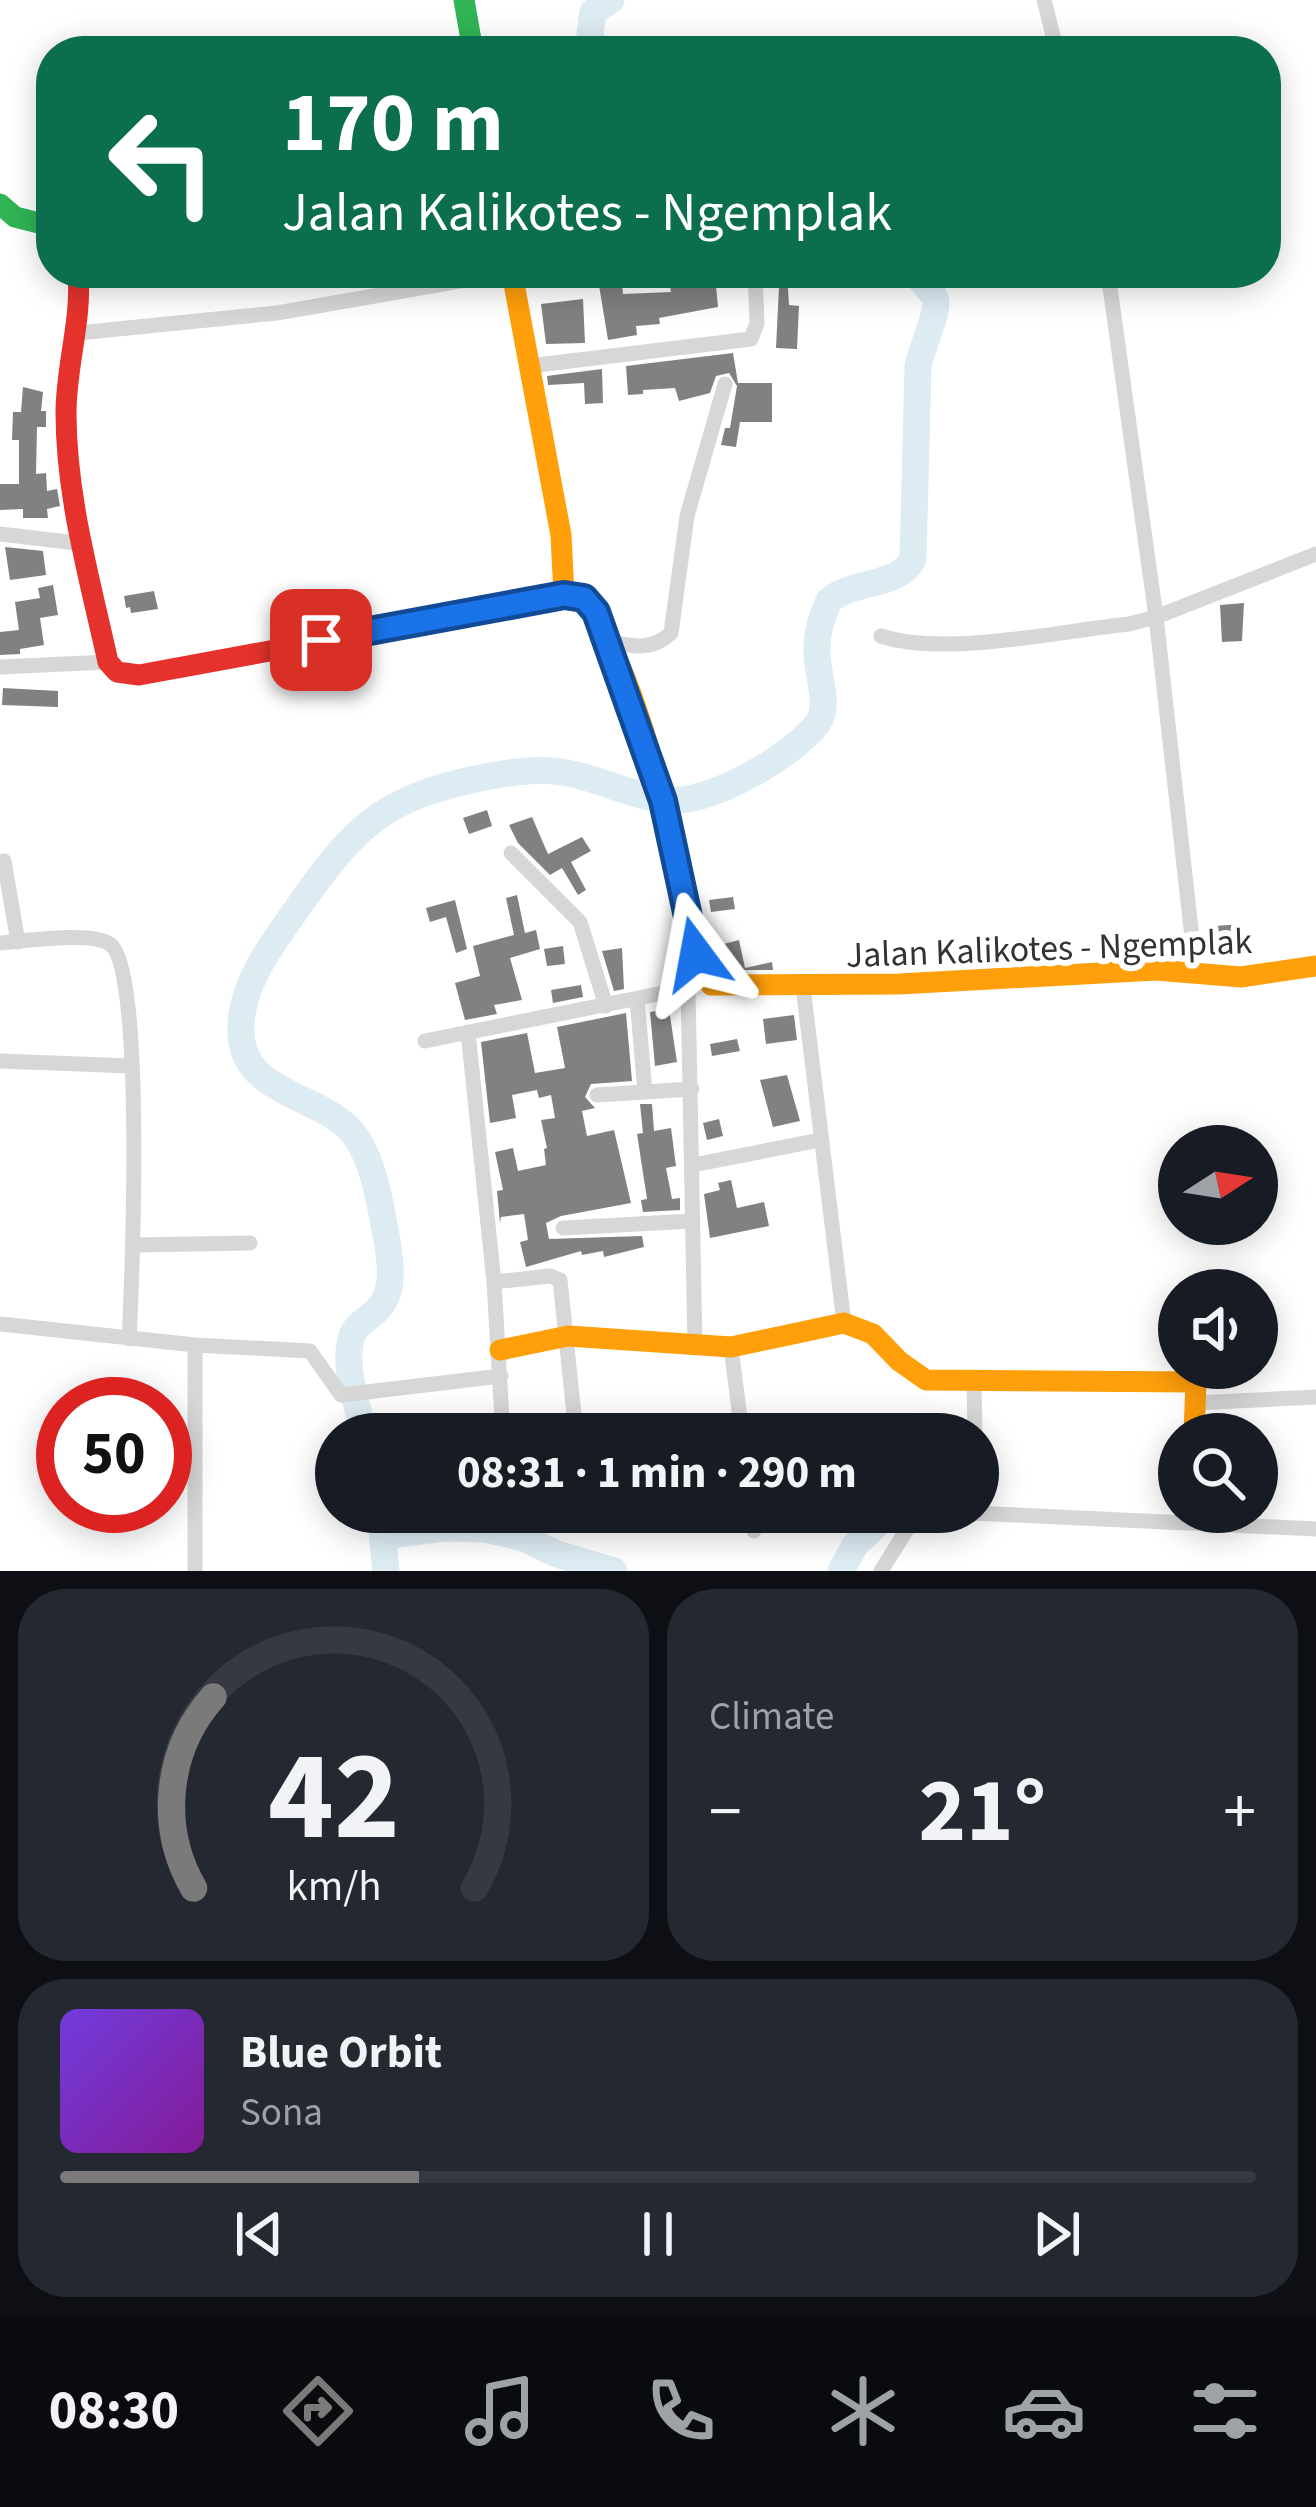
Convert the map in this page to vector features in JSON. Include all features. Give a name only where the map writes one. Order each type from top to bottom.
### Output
[{"type":"street","points":[[464,0],[470,36]]},
{"type":"street","points":[[1044,0],[1053,36]]},
{"type":"street","points":[[0,204],[15,217],[36,222]]},
{"type":"street","points":[[78,288],[79,333],[65,414],[70,472],[108,662],[118,672],[139,675],[564,595],[578,595],[590,602],[663,801],[696,982],[692,1089],[695,1346]]},
{"type":"street","points":[[79,333],[277,313],[422,288]]},
{"type":"street","points":[[512,288],[561,535],[564,595]]},
{"type":"street","points":[[529,366],[751,339],[757,322],[756,288]]},
{"type":"street","points":[[1110,288],[1156,617],[1193,946],[1191,973]]},
{"type":"street","points":[[607,640],[642,647],[658,644],[671,633],[687,516],[725,384]]},
{"type":"street","points":[[0,534],[85,544]]},
{"type":"street","points":[[881,636],[901,642],[954,643],[1129,624],[1316,554]]},
{"type":"street","points":[[0,667],[108,662]]},
{"type":"street","points":[[511,853],[580,922],[606,1006]]},
{"type":"street","points":[[4,861],[18,942]]},
{"type":"street","points":[[0,943],[96,939],[118,952],[124,964],[134,1245],[129,1339]]},
{"type":"street","name":"Jalan Kalikotes - Ngemplak","points":[[696,982],[719,987],[802,987],[1156,970],[1241,976],[1316,966]]},
{"type":"street","points":[[424,1041],[606,1006],[696,982]]},
{"type":"street","points":[[802,987],[844,1323]]},
{"type":"street","points":[[637,999],[645,1092]]},
{"type":"street","points":[[468,1032],[494,1282],[502,1413]]},
{"type":"street","points":[[0,1061],[131,1066]]},
{"type":"street","points":[[597,1095],[692,1089]]},
{"type":"street","points":[[694,1165],[820,1139]]},
{"type":"street","points":[[562,1228],[693,1221]]},
{"type":"street","points":[[134,1245],[250,1243]]},
{"type":"street","points":[[494,1282],[557,1277],[574,1413]]},
{"type":"street","points":[[500,1350],[568,1336],[731,1347],[844,1323],[873,1334],[926,1380],[1196,1382],[1195,1413]]},
{"type":"street","points":[[0,1324],[195,1345],[310,1351],[335,1391],[355,1393],[500,1376]]},
{"type":"street","points":[[195,1345],[195,1571]]},
{"type":"street","points":[[731,1347],[739,1413]]},
{"type":"street","points":[[974,1383],[975,1413]]},
{"type":"street","points":[[1196,1403],[1316,1397]]},
{"type":"street","points":[[999,1514],[1158,1517]]},
{"type":"street","points":[[1278,1526],[1316,1529]]},
{"type":"street","points":[[881,1571],[905,1533]]},
{"type":"building","points":[[599,288],[622,288],[623,294],[716,288],[718,307],[659,318],[660,324],[636,326],[637,335],[608,340]]},
{"type":"building","points":[[779,288],[788,288],[789,305],[799,306],[797,349],[776,348]]},
{"type":"building","points":[[583,299],[585,343],[546,344],[541,304]]},
{"type":"building","points":[[733,353],[738,383],[772,383],[772,422],[740,422],[736,447],[721,445],[725,428],[730,428],[737,386],[729,373],[716,376],[710,393],[679,401],[675,388],[628,395],[626,366]]},
{"type":"building","points":[[602,369],[603,403],[585,404],[584,383],[548,385],[547,376]]},
{"type":"building","points":[[23,387],[43,392],[41,411],[46,411],[46,427],[37,427],[36,474],[46,473],[47,491],[57,489],[60,506],[47,509],[48,518],[23,518],[23,509],[0,510],[0,484],[19,484],[19,440],[12,440],[13,412],[21,412]]},
{"type":"building","points":[[5,547],[43,551],[46,575],[10,580]]},
{"type":"building","points":[[53,585],[58,615],[40,618],[44,645],[0,655],[0,632],[19,630],[15,602],[40,598],[38,588]]},
{"type":"building","points":[[154,591],[158,609],[131,613],[126,608],[124,596]]},
{"type":"building","points":[[1244,603],[1242,641],[1222,642],[1220,605]]},
{"type":"building","points":[[3,688],[58,691],[58,707],[2,705]]},
{"type":"building","points":[[487,810],[492,826],[469,834],[463,818]]},
{"type":"building","points":[[532,817],[548,854],[582,837],[591,851],[571,862],[586,890],[578,895],[562,868],[550,875],[518,843],[509,825]]},
{"type":"building","points":[[517,895],[525,933],[536,930],[540,949],[510,958],[522,1000],[494,1005],[497,1014],[465,1020],[455,983],[480,976],[473,946],[514,935],[506,898]]},
{"type":"building","points":[[733,897],[735,909],[711,912],[709,900]]},
{"type":"building","points":[[455,900],[467,949],[456,953],[446,917],[430,922],[426,908]]},
{"type":"building","points":[[1243,924],[1246,950],[1216,952],[1214,926]]},
{"type":"building","points":[[739,940],[745,968],[772,962],[773,970],[721,970],[716,946]]},
{"type":"building","points":[[563,946],[565,964],[547,966],[544,949]]},
{"type":"building","points":[[622,948],[624,989],[614,991],[602,951]]},
{"type":"building","points":[[581,985],[583,997],[553,1003],[551,990]]},
{"type":"building","points":[[669,1009],[677,1062],[655,1066],[650,1012]]},
{"type":"building","points":[[626,1013],[632,1081],[591,1084],[585,1097],[595,1108],[582,1111],[587,1136],[614,1130],[631,1203],[546,1223],[549,1239],[642,1236],[644,1247],[604,1257],[603,1251],[582,1255],[581,1251],[526,1267],[520,1242],[528,1240],[524,1214],[501,1217],[500,1223],[497,1191],[503,1190],[495,1152],[513,1148],[518,1171],[546,1165],[541,1120],[555,1118],[551,1095],[539,1098],[537,1090],[512,1095],[516,1118],[490,1123],[481,1042],[527,1033],[535,1073],[565,1068],[557,1027]]},
{"type":"building","points":[[794,1015],[797,1040],[766,1044],[763,1019]]},
{"type":"building","points":[[737,1039],[740,1051],[712,1056],[710,1044]]},
{"type":"building","points":[[787,1075],[800,1121],[773,1127],[760,1080]]},
{"type":"building","points":[[640,1104],[652,1104],[654,1131],[671,1128],[676,1166],[666,1168],[672,1199],[680,1198],[680,1210],[643,1212],[641,1200],[647,1199],[637,1134],[643,1133]]},
{"type":"building","points":[[719,1119],[723,1136],[707,1140],[703,1123]]},
{"type":"building","points":[[731,1180],[737,1208],[764,1202],[769,1226],[710,1238],[704,1194],[720,1190],[718,1183]]},
{"type":"waterway","points":[[591,36],[593,12],[611,0]]},
{"type":"waterway","points":[[359,1413],[349,1348],[359,1325],[383,1303],[390,1277],[376,1187],[363,1148],[343,1123],[270,1083],[245,1054],[242,1015],[260,963],[356,834],[419,795],[480,778],[541,771],[575,775],[660,799],[692,798],[752,774],[817,724],[823,708],[817,646],[829,601],[850,589],[897,575],[913,559],[918,367],[936,303],[927,288]]},
{"type":"waterway","points":[[383,1536],[444,1528],[485,1529],[614,1571]]},
{"type":"waterway","points":[[382,1533],[386,1571]]},
{"type":"waterway","points":[[841,1571],[868,1533]]},
{"type":"traffic: fast","points":[[464,0],[470,36]]},
{"type":"traffic: fast","points":[[0,204],[15,217],[36,222]]},
{"type":"traffic: slow","points":[[515,288],[561,535],[564,595]]},
{"type":"traffic: slow","points":[[526,604],[578,595],[612,649],[652,760],[691,942],[711,985],[899,984],[1156,970],[1241,977],[1316,966]]},
{"type":"traffic: slow","points":[[500,1350],[568,1336],[731,1347],[844,1323],[873,1334],[926,1380],[1196,1382],[1195,1413]]},
{"type":"traffic: jam","points":[[78,288],[67,395],[70,476],[108,662],[117,672],[139,675],[526,604]]},
{"type":"route","points":[[321,640],[564,595],[578,595],[590,602],[648,751],[696,954]]}]
